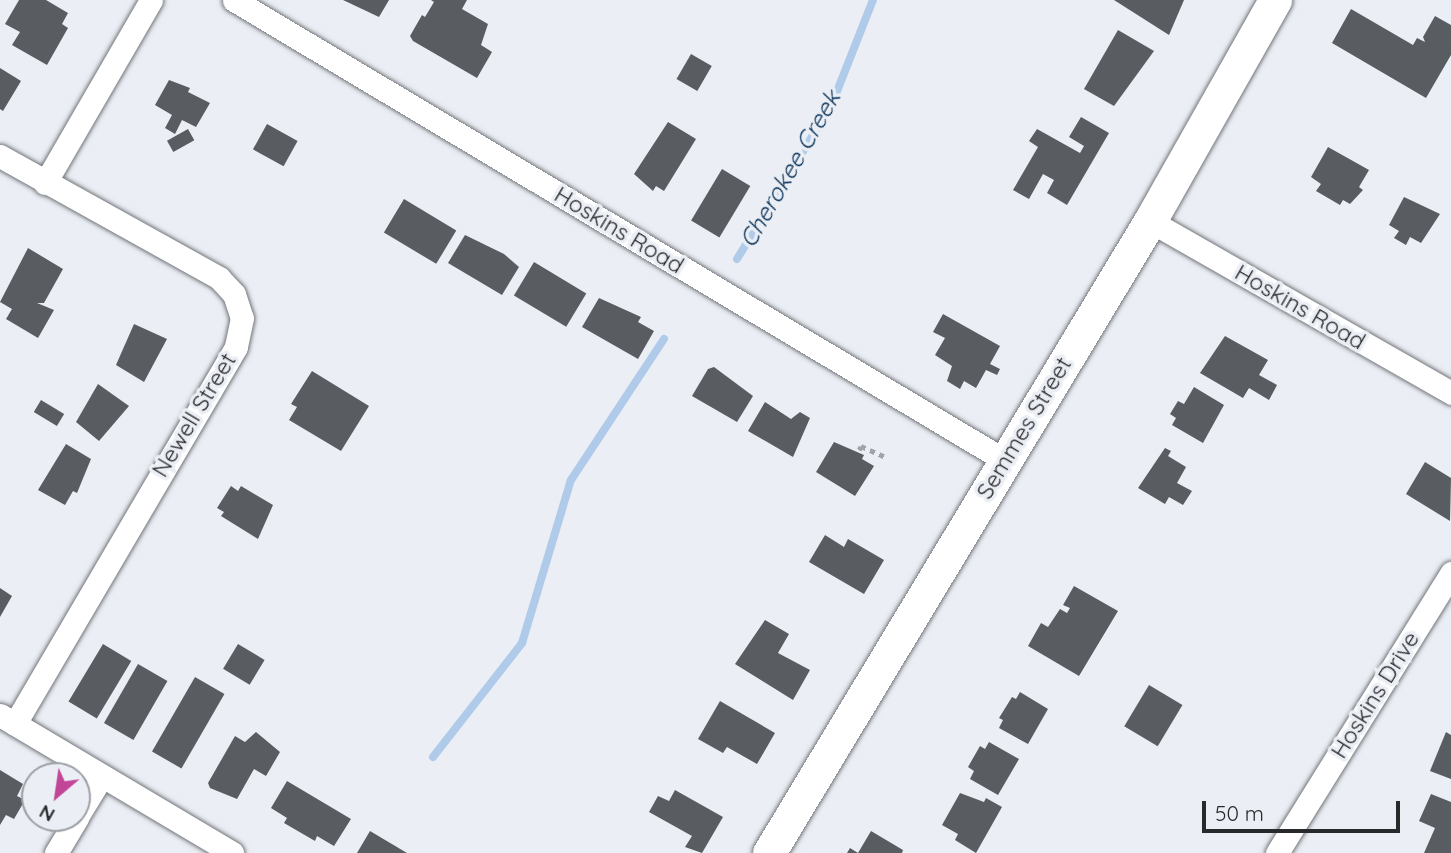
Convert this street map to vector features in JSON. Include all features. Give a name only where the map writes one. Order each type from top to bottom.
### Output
[{"type":"main road","name":"Semmes Street","points":[[769,853],[1150,221],[1275,0]]},
{"type":"street","points":[[0,156],[45,183],[151,0]]},
{"type":"street","name":"Hoskins Road","points":[[234,0],[1004,460]]},
{"type":"street","name":"Newell Street","points":[[7,719],[242,331],[239,304],[228,285],[45,183]]},
{"type":"street","name":"Hoskins Road","points":[[1150,221],[1451,393]]},
{"type":"street","name":"Hoskins Drive","points":[[1277,853],[1451,573]]},
{"type":"street","points":[[7,719],[232,853]]},
{"type":"street","points":[[91,794],[102,776]]},
{"type":"street","points":[[56,853],[69,832]]},
{"type":"path","points":[[859,450],[861,446],[886,457]]},
{"type":"building","points":[[19,0],[46,0],[68,13],[62,24],[68,28],[47,65],[12,45],[20,32],[5,24]]},
{"type":"building","points":[[343,0],[389,0],[379,17]]},
{"type":"building","points":[[431,0],[467,0],[462,9],[488,24],[481,45],[492,52],[477,78],[413,41],[410,36],[422,15],[425,17],[434,2]]},
{"type":"building","points":[[1114,0],[1184,0],[1169,35]]},
{"type":"building","points":[[1351,9],[1413,45],[1417,38],[1425,42],[1423,37],[1435,16],[1451,25],[1451,55],[1426,98],[1332,43]]},
{"type":"building","points":[[1118,30],[1154,51],[1114,106],[1084,89]]},
{"type":"building","points":[[691,54],[712,66],[697,91],[676,79]]},
{"type":"building","points":[[0,68],[21,81],[3,111],[0,109]]},
{"type":"building","points":[[169,80],[190,88],[188,92],[210,103],[196,127],[182,120],[175,134],[165,128],[172,115],[155,105]]},
{"type":"building","points":[[1081,117],[1109,133],[1067,205],[1047,193],[1054,180],[1043,174],[1029,199],[1013,190],[1038,147],[1029,141],[1037,129],[1080,153],[1084,146],[1069,137]]},
{"type":"building","points":[[668,122],[696,139],[664,191],[656,186],[653,191],[634,174]]},
{"type":"building","points":[[267,124],[298,141],[284,166],[253,149]]},
{"type":"building","points":[[188,129],[194,140],[173,152],[167,141]]},
{"type":"building","points":[[1328,147],[1369,170],[1359,187],[1363,190],[1350,204],[1343,200],[1340,205],[1316,191],[1321,184],[1311,177]]},
{"type":"building","points":[[722,169],[750,186],[719,237],[691,220]]},
{"type":"building","points":[[1404,197],[1440,214],[1421,243],[1410,237],[1406,245],[1394,238],[1399,231],[1389,225]]},
{"type":"building","points":[[404,199],[456,230],[436,264],[384,232]]},
{"type":"building","points":[[465,235],[504,254],[519,267],[502,295],[448,263]]},
{"type":"building","points":[[28,248],[63,269],[44,303],[37,303],[54,310],[38,338],[6,319],[12,309],[0,302]]},
{"type":"building","points":[[534,262],[586,293],[566,327],[514,295]]},
{"type":"building","points":[[599,298],[641,317],[638,322],[654,331],[638,359],[582,327]]},
{"type":"building","points":[[943,314],[1000,346],[990,364],[1000,369],[997,375],[986,370],[976,388],[964,381],[960,389],[947,381],[952,366],[935,355],[945,338],[933,332]]},
{"type":"building","points":[[134,324],[167,339],[144,382],[116,365]]},
{"type":"building","points":[[1225,336],[1268,360],[1259,375],[1277,385],[1269,400],[1249,388],[1243,398],[1200,373]]},
{"type":"building","points":[[714,367],[753,396],[737,422],[692,396],[708,369]]},
{"type":"building","points":[[312,371],[369,406],[341,451],[289,420],[297,407],[291,404]]},
{"type":"building","points":[[98,384],[129,406],[99,441],[76,422]]},
{"type":"building","points":[[1194,387],[1224,405],[1203,443],[1172,425],[1176,418],[1170,414],[1178,401],[1184,404]]},
{"type":"building","points":[[41,400],[64,414],[57,426],[34,412]]},
{"type":"building","points":[[765,402],[791,419],[800,412],[810,418],[793,457],[748,431]]},
{"type":"building","points":[[834,442],[864,455],[862,459],[874,466],[855,496],[816,472]]},
{"type":"building","points":[[66,444],[91,459],[77,493],[73,491],[65,505],[38,490]]},
{"type":"building","points":[[1165,448],[1171,451],[1168,456],[1186,467],[1177,483],[1192,491],[1183,505],[1169,497],[1165,504],[1138,488]]},
{"type":"building","points":[[1425,462],[1451,478],[1450,521],[1406,494]]},
{"type":"building","points":[[231,486],[238,491],[241,486],[273,505],[258,539],[221,516],[224,512],[217,508]]},
{"type":"building","points":[[825,535],[844,547],[848,539],[884,560],[864,594],[809,562]]},
{"type":"building","points":[[1074,586],[1118,611],[1079,676],[1028,646],[1041,623],[1048,627],[1060,609],[1067,613],[1070,608],[1063,605]]},
{"type":"building","points":[[0,588],[12,596],[0,617]]},
{"type":"building","points":[[765,620],[789,634],[778,653],[810,670],[793,700],[735,664]]},
{"type":"building","points":[[103,644],[131,661],[97,718],[68,701]]},
{"type":"building","points":[[238,644],[265,660],[250,685],[223,669]]},
{"type":"building","points":[[138,664],[167,681],[133,740],[104,723]]},
{"type":"building","points":[[195,677],[224,694],[181,768],[152,751]]},
{"type":"building","points":[[1149,685],[1182,705],[1158,746],[1124,726]]},
{"type":"building","points":[[1020,692],[1048,709],[1028,744],[999,728],[1003,720],[999,718],[1012,697],[1016,699]]},
{"type":"building","points":[[720,701],[775,733],[757,764],[727,747],[723,753],[698,739]]},
{"type":"building","points":[[256,732],[280,752],[266,776],[254,769],[237,799],[210,788],[208,783],[235,736],[245,742]]},
{"type":"building","points":[[1446,732],[1451,735],[1451,779],[1430,771]]},
{"type":"building","points":[[989,742],[1019,759],[998,795],[970,779],[974,771],[968,767],[980,746],[985,749]]},
{"type":"building","points":[[0,770],[21,783],[17,796],[21,798],[21,807],[14,819],[6,815],[0,825]]},
{"type":"building","points":[[287,781],[351,819],[334,846],[317,836],[315,841],[284,823],[287,818],[271,808]]},
{"type":"building","points":[[675,790],[723,817],[702,853],[685,847],[692,836],[649,812],[658,796],[669,801]]},
{"type":"building","points":[[960,793],[984,802],[986,798],[1002,807],[976,853],[955,840],[958,834],[942,825]]},
{"type":"building","points":[[1431,794],[1451,802],[1451,853],[1424,853],[1435,828],[1419,821]]},
{"type":"building","points":[[370,831],[407,853],[357,853]]},
{"type":"building","points":[[871,831],[903,850],[902,853],[858,853]]},
{"type":"waterway","name":"Cherokee Creek","points":[[737,259],[832,104],[873,0]]},
{"type":"waterway","name":"Cherokee Creek","points":[[433,757],[522,643],[571,480],[664,339]]}]
